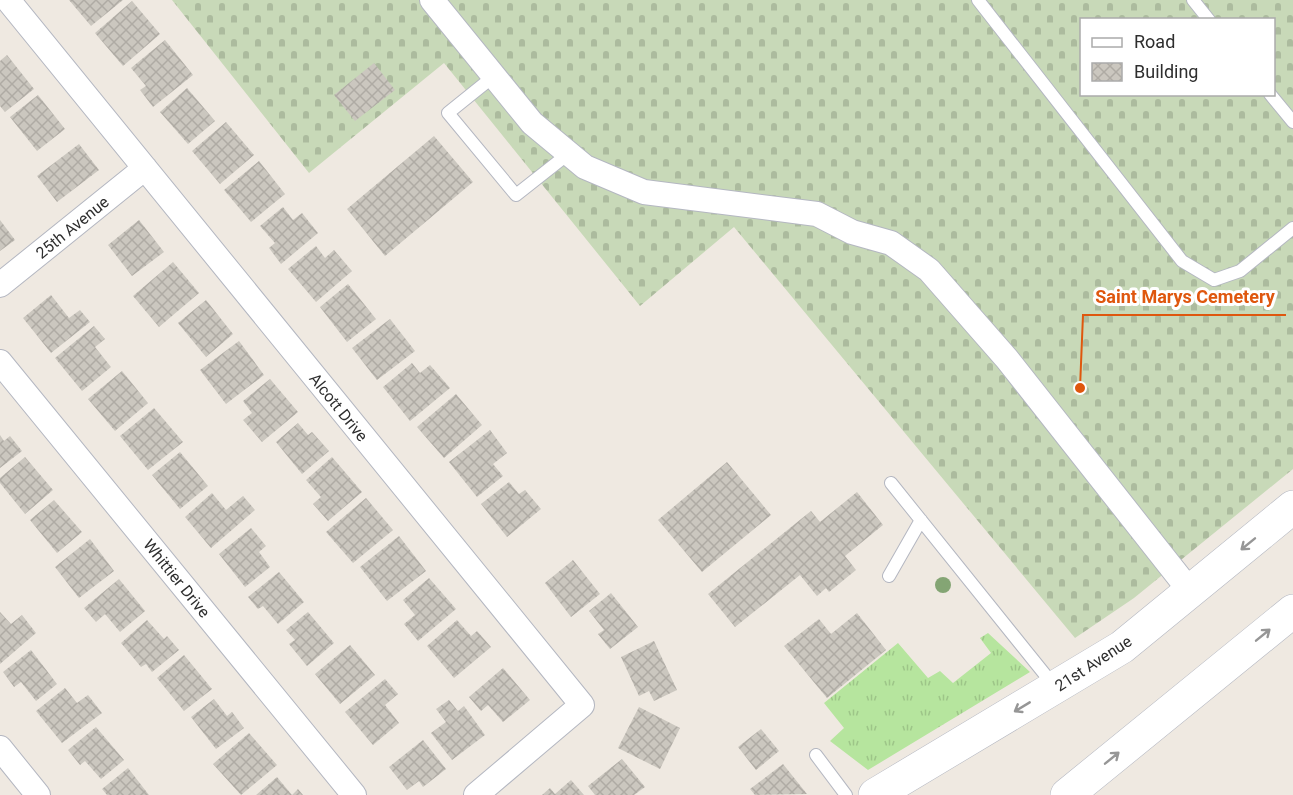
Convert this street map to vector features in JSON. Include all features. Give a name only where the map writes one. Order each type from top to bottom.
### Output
[{"type":"street","name":"Alcott Drive","points":[[8,0],[582,705],[476,795]]},
{"type":"street","points":[[432,0],[532,123],[585,167],[644,192],[817,214],[852,231],[891,243],[929,270],[1006,359],[1190,591]]},
{"type":"street","name":"25th Avenue","points":[[0,285],[145,168]]},
{"type":"street","name":"Whittier Drive","points":[[0,362],[354,795]]},
{"type":"street","name":"21st Avenue","points":[[875,795],[1122,647],[1293,507]]},
{"type":"street","points":[[1067,795],[1293,611]]},
{"type":"street","points":[[0,748],[38,795]]},
{"type":"lane","points":[[978,0],[1182,261],[1214,280],[1240,271],[1293,228]]},
{"type":"lane","points":[[1193,0],[1207,18]]},
{"type":"lane","points":[[494,76],[448,113],[516,195],[568,154]]},
{"type":"lane","points":[[1272,96],[1293,122]]},
{"type":"lane","points":[[891,483],[1055,688]]},
{"type":"lane","points":[[889,576],[921,520]]},
{"type":"lane","points":[[816,755],[846,795]]},
{"type":"green space","points":[[172,0],[1293,0],[1293,469],[1134,598],[1075,638],[734,227],[640,306],[444,63],[309,173]]},
{"type":"green space","points":[[988,633],[1030,672],[868,770],[830,741],[844,728],[824,703],[898,643],[928,678],[940,671],[953,683],[991,653],[980,638]]},
{"type":"building","points":[[69,0],[123,0],[91,26]]},
{"type":"building","points":[[132,1],[160,34],[123,66],[95,33]]},
{"type":"building","points":[[165,40],[193,75],[153,107],[140,90],[146,86],[131,68]]},
{"type":"building","points":[[7,55],[34,89],[5,112],[0,106],[0,61]]},
{"type":"building","points":[[374,63],[395,90],[355,121],[334,95]]},
{"type":"building","points":[[187,88],[215,121],[188,144],[160,112]]},
{"type":"building","points":[[38,95],[65,129],[37,151],[10,117]]},
{"type":"building","points":[[226,122],[254,155],[220,184],[192,151]]},
{"type":"building","points":[[434,136],[473,182],[385,256],[347,209]]},
{"type":"building","points":[[79,144],[99,170],[57,202],[37,176]]},
{"type":"building","points":[[259,161],[285,194],[251,222],[224,190]]},
{"type":"building","points":[[283,207],[293,220],[302,213],[318,233],[281,264],[269,248],[275,243],[260,226]]},
{"type":"building","points":[[0,220],[15,240],[0,251]]},
{"type":"building","points":[[139,220],[164,252],[132,276],[108,245]]},
{"type":"building","points":[[316,246],[325,258],[334,250],[352,271],[316,302],[288,269]]},
{"type":"building","points":[[173,262],[199,293],[159,327],[133,296]]},
{"type":"building","points":[[348,284],[376,319],[347,342],[320,307]]},
{"type":"building","points":[[51,295],[69,318],[80,310],[90,322],[51,353],[23,318]]},
{"type":"building","points":[[206,300],[233,334],[206,357],[178,323]]},
{"type":"building","points":[[390,319],[415,351],[377,380],[352,348]]},
{"type":"building","points":[[94,326],[105,339],[95,347],[111,367],[82,391],[55,358]]},
{"type":"building","points":[[239,341],[264,375],[226,404],[200,370]]},
{"type":"building","points":[[412,363],[420,373],[430,365],[450,388],[410,421],[383,387]]},
{"type":"building","points":[[122,371],[148,403],[115,431],[88,399]]},
{"type":"building","points":[[270,379],[298,412],[262,442],[243,420],[252,413],[243,401]]},
{"type":"building","points":[[456,394],[482,425],[444,458],[417,427]]},
{"type":"building","points":[[154,408],[183,442],[148,470],[120,436]]},
{"type":"building","points":[[298,423],[308,435],[312,432],[329,451],[302,474],[276,442]]},
{"type":"building","points":[[490,430],[507,453],[493,464],[503,476],[477,497],[449,462]]},
{"type":"building","points":[[0,435],[4,441],[10,436],[22,451],[0,468]]},
{"type":"building","points":[[180,452],[208,486],[180,509],[152,475]]},
{"type":"building","points":[[25,457],[53,490],[25,514],[0,483],[0,478]]},
{"type":"building","points":[[332,457],[362,492],[328,521],[313,504],[321,497],[306,480]]},
{"type":"building","points":[[727,462],[771,515],[702,572],[658,520]]},
{"type":"building","points":[[509,482],[519,494],[525,490],[541,509],[507,537],[481,504]]},
{"type":"building","points":[[857,492],[883,525],[845,556],[856,570],[829,592],[826,588],[817,596],[800,575],[735,627],[708,594],[811,511],[820,522]]},
{"type":"building","points":[[212,493],[226,510],[243,496],[255,510],[211,548],[185,517]]},
{"type":"building","points":[[366,498],[393,530],[353,563],[326,532]]},
{"type":"building","points":[[54,500],[82,532],[57,553],[30,520]]},
{"type":"building","points":[[251,528],[266,546],[259,552],[270,567],[245,587],[219,554]]},
{"type":"building","points":[[399,536],[426,571],[387,601],[360,567]]},
{"type":"building","points":[[90,539],[114,571],[79,598],[55,567]]},
{"type":"building","points":[[573,560],[600,594],[571,617],[545,583]]},
{"type":"building","points":[[279,572],[304,602],[278,624],[263,606],[258,609],[248,597]]},
{"type":"building","points":[[429,578],[456,609],[418,641],[404,624],[415,615],[403,600]]},
{"type":"building","points":[[119,579],[145,611],[120,632],[105,614],[96,622],[84,608]]},
{"type":"building","points":[[611,593],[638,627],[610,649],[598,634],[604,630],[589,611]]},
{"type":"building","points":[[0,612],[11,624],[22,615],[36,633],[0,664]]},
{"type":"building","points":[[308,612],[334,643],[307,666],[289,644],[295,640],[286,630]]},
{"type":"building","points":[[857,613],[886,650],[827,698],[784,646],[819,619],[831,634]]},
{"type":"building","points":[[147,620],[164,639],[167,636],[179,650],[152,672],[146,664],[141,667],[121,643]]},
{"type":"building","points":[[457,620],[471,636],[477,631],[491,647],[454,678],[427,646]]},
{"type":"building","points":[[654,641],[677,690],[654,701],[649,691],[639,696],[621,657]]},
{"type":"building","points":[[350,645],[375,675],[340,704],[315,674]]},
{"type":"building","points":[[31,650],[57,684],[36,701],[21,682],[14,687],[3,672]]},
{"type":"building","points":[[184,655],[212,689],[184,711],[157,678]]},
{"type":"building","points":[[503,668],[530,700],[503,722],[488,705],[481,711],[469,697]]},
{"type":"building","points":[[385,679],[398,694],[385,705],[399,723],[373,745],[345,712]]},
{"type":"building","points":[[65,688],[77,703],[88,695],[102,713],[62,743],[36,711]]},
{"type":"building","points":[[214,699],[227,716],[232,712],[244,728],[216,749],[191,717]]},
{"type":"building","points":[[449,700],[458,711],[464,706],[485,735],[452,760],[431,733],[446,722],[436,709]]},
{"type":"building","points":[[639,707],[680,728],[660,769],[618,748]]},
{"type":"building","points":[[96,727],[124,760],[101,779],[85,761],[80,765],[68,750]]},
{"type":"building","points":[[761,729],[779,751],[756,770],[738,747]]},
{"type":"building","points":[[249,733],[277,765],[241,795],[213,764]]},
{"type":"building","points":[[423,740],[446,769],[423,787],[419,781],[407,790],[389,767]]},
{"type":"building","points":[[622,759],[645,787],[634,795],[595,795],[588,786]]},
{"type":"building","points":[[783,764],[807,794],[755,795],[750,789]]},
{"type":"building","points":[[128,768],[149,795],[107,795],[102,789]]},
{"type":"building","points":[[277,777],[292,795],[256,795]]},
{"type":"building","points":[[571,780],[584,795],[542,795],[550,788],[555,794]]},
{"type":"building","points":[[298,789],[303,795],[292,795]]},
{"type":"place","name":"Saint Marys Cemetery","points":[[1080,388]]}]
